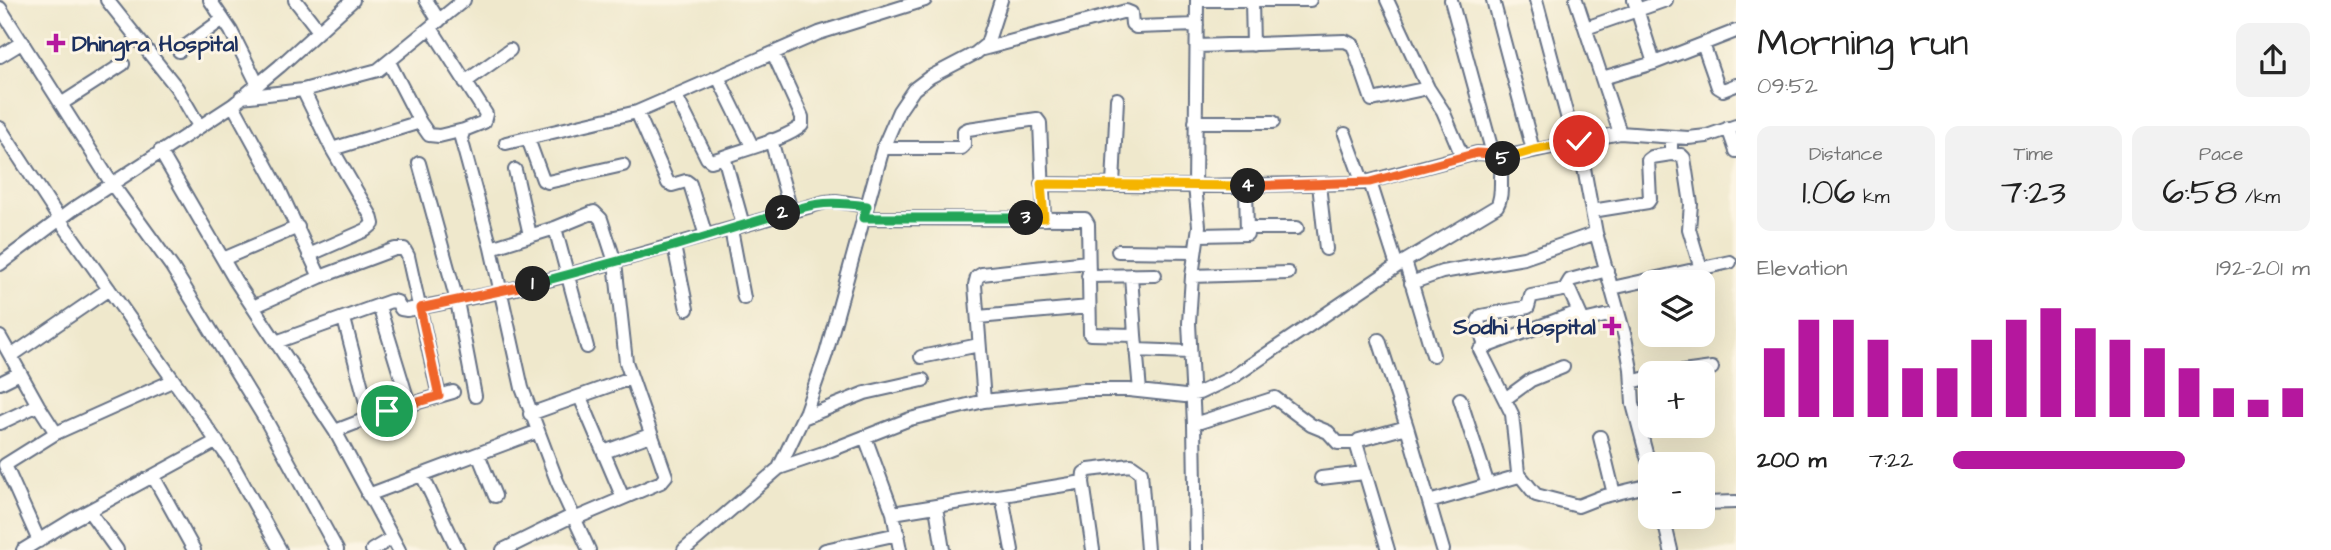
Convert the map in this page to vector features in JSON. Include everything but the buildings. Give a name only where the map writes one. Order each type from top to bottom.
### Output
[{"type":"street","points":[[107,0],[168,75],[200,126]]},
{"type":"street","points":[[210,0],[257,83]]},
{"type":"street","points":[[295,0],[319,31]]},
{"type":"street","points":[[0,264],[112,184],[237,101],[353,0]]},
{"type":"street","points":[[389,62],[420,122],[432,136],[464,130],[484,122],[487,117],[465,82],[435,24],[426,0]]},
{"type":"street","points":[[237,101],[303,90],[367,74],[389,62],[464,0]]},
{"type":"street","points":[[506,143],[637,112],[819,33],[925,0]]},
{"type":"street","points":[[983,49],[991,36],[1001,0]]},
{"type":"street","points":[[1196,550],[1195,424],[1190,352],[1192,276],[1199,235],[1195,186],[1197,0],[1310,0]]},
{"type":"street","points":[[1387,0],[1428,88],[1443,111],[1462,156]]},
{"type":"street","points":[[684,550],[779,468],[910,419],[984,401],[1082,390],[1193,395],[1233,377],[1401,263],[1497,206],[1501,197],[1502,168],[1451,0]]},
{"type":"street","points":[[1493,0],[1534,150]]},
{"type":"street","points":[[1536,0],[1577,141],[1596,233],[1627,345],[1633,404],[1646,452]]},
{"type":"street","points":[[1576,0],[1620,133]]},
{"type":"street","points":[[1586,28],[1636,6],[1666,0]]},
{"type":"street","points":[[1252,1],[1253,45]]},
{"type":"street","points":[[1636,6],[1654,63]]},
{"type":"street","points":[[0,8],[112,184],[179,279],[267,422],[337,550]]},
{"type":"street","points":[[779,468],[803,418],[825,354],[883,149],[899,111],[914,89],[930,77],[983,49],[1126,11],[1131,13],[1132,24],[1136,27],[1197,25]]},
{"type":"street","points":[[179,51],[223,19]]},
{"type":"street","points":[[1602,78],[1654,63],[1736,31]]},
{"type":"street","points":[[1197,46],[1349,41],[1353,45],[1372,100],[1428,88]]},
{"type":"street","points":[[0,56],[23,42]]},
{"type":"street","points":[[1703,44],[1718,87],[1723,90],[1736,85]]},
{"type":"street","points":[[465,82],[510,51]]},
{"type":"street","points":[[676,96],[711,161],[800,128],[802,122],[774,53]]},
{"type":"street","points":[[61,104],[123,64]]},
{"type":"street","points":[[719,77],[752,146]]},
{"type":"street","points":[[303,90],[373,224],[366,230],[309,254]]},
{"type":"street","points":[[1113,186],[1117,99]]},
{"type":"street","points":[[237,101],[320,277]]},
{"type":"street","points":[[637,112],[668,183],[672,185],[686,181],[690,184],[706,236]]},
{"type":"street","points":[[883,149],[961,148],[964,145],[964,131],[968,129],[1037,119],[1040,123],[1044,218]]},
{"type":"street","points":[[1195,122],[1273,121]]},
{"type":"street","points":[[332,149],[420,122]]},
{"type":"street","points":[[1041,184],[1246,186],[1367,182],[1477,153],[1508,156],[1620,133],[1688,138],[1707,136],[1732,127],[1736,152]]},
{"type":"street","points":[[0,128],[60,220],[230,460],[280,550]]},
{"type":"street","points":[[464,130],[461,138],[491,248],[518,374],[536,432],[589,550]]},
{"type":"street","points":[[1345,134],[1410,283],[1433,355]]},
{"type":"street","points":[[1671,137],[1671,155]]},
{"type":"street","points":[[527,139],[543,180],[548,183],[623,165]]},
{"type":"street","points":[[771,140],[791,211]]},
{"type":"street","points":[[160,151],[223,259],[335,431],[399,550]]},
{"type":"street","points":[[1592,211],[1648,202],[1648,160],[1652,157],[1681,155],[1684,158],[1691,204],[1689,229],[1701,269]]},
{"type":"street","points":[[721,158],[725,160],[737,227],[744,298]]},
{"type":"street","points":[[419,163],[457,301],[475,396]]},
{"type":"street","points":[[514,170],[530,235]]},
{"type":"street","points":[[1319,184],[1326,249]]},
{"type":"street","points":[[1199,235],[1246,235],[1246,186]]},
{"type":"street","points":[[276,342],[394,301],[404,310],[500,292],[674,246],[791,211],[836,201],[865,212],[1083,218],[1087,221],[1090,334],[1135,335]]},
{"type":"street","points":[[491,248],[555,228],[591,212],[601,219],[615,262],[624,351],[650,435],[666,472],[665,479],[503,550]]},
{"type":"street","points":[[223,259],[298,227]]},
{"type":"street","points":[[555,228],[587,347]]},
{"type":"street","points":[[1248,228],[1297,228]]},
{"type":"street","points":[[1410,283],[1442,272],[1524,258],[1596,233]]},
{"type":"street","points":[[674,246],[687,309]]},
{"type":"street","points":[[253,307],[395,248],[404,249],[408,256],[439,396]]},
{"type":"street","points":[[1118,251],[1195,252]]},
{"type":"street","points":[[984,401],[975,285],[979,275],[1087,262]]},
{"type":"street","points":[[1612,288],[1730,262]]},
{"type":"street","points":[[1607,270],[1570,280],[1567,282],[1568,289],[1584,322],[1618,313]]},
{"type":"street","points":[[1192,276],[1288,273]]},
{"type":"street","points":[[1131,275],[1140,391]]},
{"type":"street","points":[[1088,276],[1155,275]]},
{"type":"street","points":[[11,356],[109,289]]},
{"type":"street","points":[[1485,346],[1478,321],[1481,316],[1528,307],[1531,296],[1568,289]]},
{"type":"street","points":[[379,306],[409,404]]},
{"type":"street","points":[[978,317],[1089,307]]},
{"type":"street","points":[[1578,312],[1480,350],[1513,419],[1519,476],[1536,495],[1574,506],[1638,488]]},
{"type":"street","points":[[344,319],[370,418]]},
{"type":"street","points":[[0,337],[56,433]]},
{"type":"street","points":[[1379,340],[1443,550]]},
{"type":"street","points":[[921,357],[979,345]]},
{"type":"street","points":[[1136,350],[1190,352]]},
{"type":"street","points":[[1505,399],[1531,380],[1563,367]]},
{"type":"street","points":[[0,383],[20,373]]},
{"type":"street","points":[[530,414],[631,378]]},
{"type":"street","points":[[803,418],[865,393],[923,380]]},
{"type":"street","points":[[1632,382],[1638,380]]},
{"type":"street","points":[[172,381],[56,433],[2,466],[33,546],[89,511],[217,441]]},
{"type":"street","points":[[335,431],[409,404],[453,392]]},
{"type":"street","points":[[580,397],[623,498]]},
{"type":"street","points":[[1195,424],[1275,398],[1311,425],[1328,432],[1338,443],[1356,443],[1407,428]]},
{"type":"street","points":[[1460,400],[1488,485]]},
{"type":"street","points":[[0,423],[38,405]]},
{"type":"street","points":[[368,495],[536,432]]},
{"type":"street","points":[[604,452],[650,435]]},
{"type":"street","points":[[865,437],[893,513],[900,550]]},
{"type":"street","points":[[1600,437],[1614,494]]},
{"type":"street","points":[[1356,443],[1388,550]]},
{"type":"street","points":[[478,454],[495,496]]},
{"type":"street","points":[[1093,550],[1084,473],[1089,470],[1131,465],[1139,469],[1141,477],[1147,550]]},
{"type":"street","points":[[1321,478],[1364,473]]},
{"type":"street","points":[[422,475],[458,550]]},
{"type":"street","points":[[153,476],[194,550]]},
{"type":"street","points":[[1429,502],[1519,476]]},
{"type":"street","points":[[893,513],[1083,482]]},
{"type":"street","points":[[1002,496],[1012,550]]},
{"type":"street","points":[[1715,503],[1736,502]]},
{"type":"street","points":[[936,507],[943,550]]},
{"type":"street","points":[[89,511],[117,550]]},
{"type":"street","points":[[1666,529],[1671,550]]},
{"type":"street","points":[[825,550],[898,534]]},
{"type":"street","points":[[372,550],[392,538]]},
{"type":"place","name":"Dhingra Hospital","points":[[56,43]]},
{"type":"place","name":"Sodhi Hospital","points":[[1612,326]]},
{"type":"route","points":[[387,411],[439,396],[420,308],[568,275],[825,202],[867,206],[863,218],[1044,218],[1041,184],[1246,186],[1370,182],[1477,153],[1493,154],[1504,159],[1579,141]]}]
